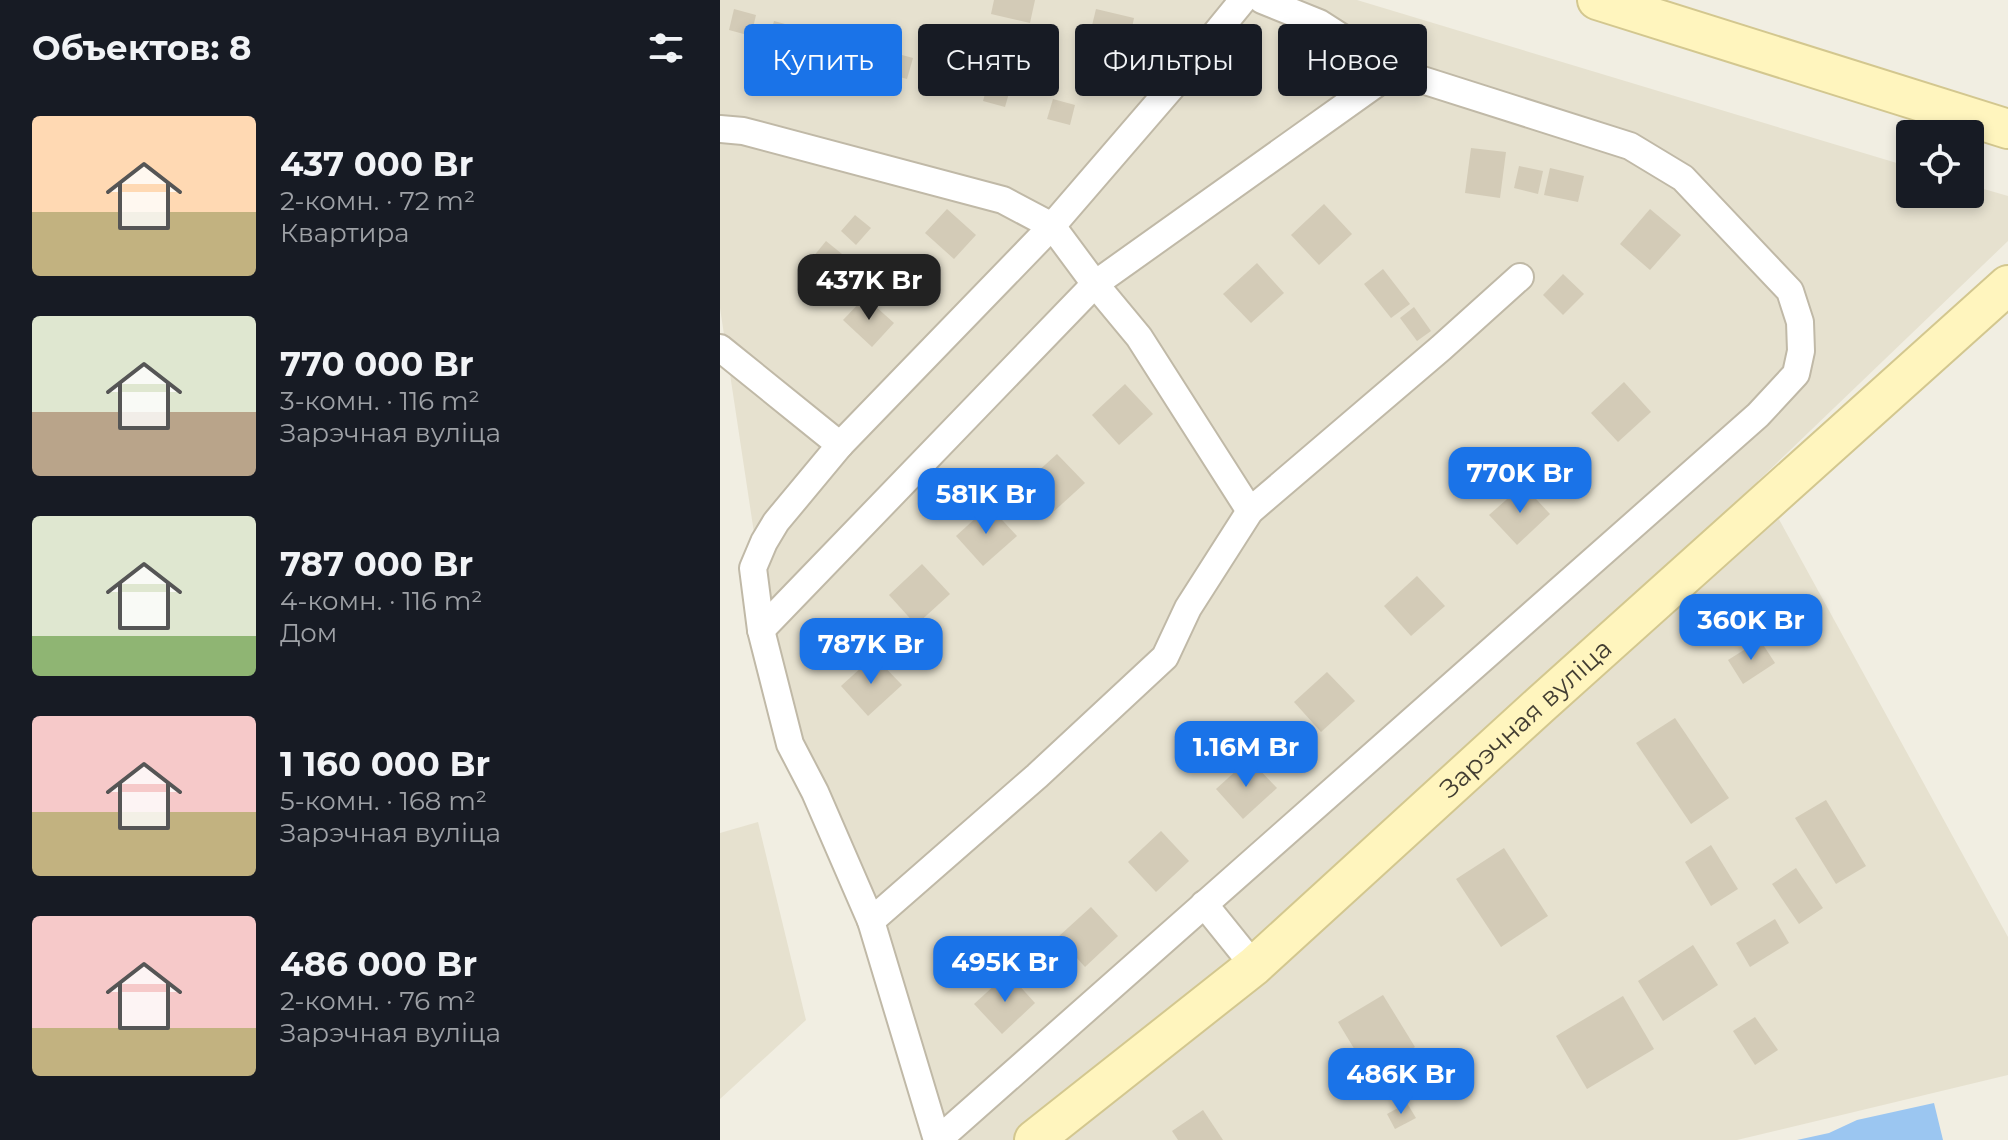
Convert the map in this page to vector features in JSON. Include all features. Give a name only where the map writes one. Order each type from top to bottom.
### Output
[{"type":"street","points":[[1243,0],[1052,226],[840,445],[776,522],[753,568],[761,630],[790,744],[815,792],[871,921],[937,1140],[1702,466],[1758,415],[1796,374],[1801,351],[1800,322],[1790,291],[1683,178],[1630,146],[1427,81]]},
{"type":"street","points":[[1262,0],[1321,24]]},
{"type":"street","points":[[1597,0],[2008,129]]},
{"type":"street","points":[[761,630],[1095,284],[1359,96]]},
{"type":"street","points":[[720,129],[743,131],[1003,200],[1052,226],[1139,337],[1250,511]]},
{"type":"street","points":[[871,921],[1037,776],[1165,657],[1188,608],[1250,511],[1520,277]]},
{"type":"street","name":"Зарэчная вуліца","points":[[1034,1140],[1254,966],[2008,285]]},
{"type":"street","points":[[720,348],[840,445]]},
{"type":"street","points":[[1204,904],[1254,966]]},
{"type":"shaded area","points":[[720,0],[1357,0],[1896,163],[1896,208],[1984,208],[1984,189],[2008,196],[2008,241],[1758,481],[2008,937],[2008,1075],[1737,1140],[924,1140],[874,896],[810,772],[769,632],[720,308]]},
{"type":"shaded area","points":[[758,822],[806,1020],[720,1099],[720,833]]},
{"type":"water","points":[[1934,1103],[1943,1140],[1797,1140],[1829,1133],[1857,1120]]},
{"type":"building","points":[[994,0],[1035,0],[1030,23],[991,14]]},
{"type":"building","points":[[734,9],[756,15],[754,24],[744,24],[744,34],[729,30]]},
{"type":"building","points":[[1096,9],[1134,18],[1133,24],[1092,24]]},
{"type":"building","points":[[902,55],[913,58],[907,79],[902,78]]},
{"type":"building","points":[[984,96],[1008,96],[1005,107],[983,101]]},
{"type":"building","points":[[1053,99],[1075,105],[1070,125],[1047,119]]},
{"type":"building","points":[[1471,148],[1506,152],[1500,198],[1465,193]]},
{"type":"building","points":[[1519,166],[1543,171],[1538,194],[1514,188]]},
{"type":"building","points":[[1550,168],[1584,176],[1578,202],[1544,195]]},
{"type":"building","points":[[1324,204],[1352,234],[1319,265],[1291,235]]},
{"type":"building","points":[[947,209],[976,235],[954,259],[925,233]]},
{"type":"building","points":[[1650,209],[1681,235],[1650,270],[1620,244]]},
{"type":"building","points":[[855,215],[871,228],[856,245],[841,231]]},
{"type":"building","points":[[826,241],[842,254],[828,270],[813,257]]},
{"type":"building","points":[[1257,263],[1284,293],[1251,323],[1223,294]]},
{"type":"building","points":[[1383,269],[1410,304],[1391,318],[1364,284]]},
{"type":"building","points":[[1563,274],[1584,294],[1563,315],[1543,295]]},
{"type":"building","points":[[865,297],[894,323],[872,347],[843,320]]},
{"type":"building","points":[[1414,307],[1431,331],[1417,341],[1400,318]]},
{"type":"building","points":[[1624,382],[1651,412],[1618,442],[1591,413]]},
{"type":"building","points":[[1125,384],[1153,414],[1119,445],[1092,415]]},
{"type":"building","points":[[1057,454],[1085,483],[1051,514],[1024,484]]},
{"type":"building","points":[[1523,485],[1550,514],[1517,545],[1489,515]]},
{"type":"building","points":[[989,506],[1017,536],[983,566],[956,536]]},
{"type":"building","points":[[922,564],[950,594],[916,625],[889,595]]},
{"type":"building","points":[[1417,576],[1445,606],[1411,636],[1384,606]]},
{"type":"building","points":[[1760,640],[1775,663],[1743,684],[1728,660]]},
{"type":"building","points":[[874,656],[902,685],[868,716],[841,686]]},
{"type":"building","points":[[1327,672],[1355,701],[1321,732],[1294,702]]},
{"type":"building","points":[[1675,718],[1729,798],[1691,824],[1636,743]]},
{"type":"building","points":[[1249,759],[1277,788],[1243,819],[1216,789]]},
{"type":"building","points":[[1826,800],[1866,866],[1836,884],[1795,818]]},
{"type":"building","points":[[1161,831],[1189,861],[1156,892],[1128,862]]},
{"type":"building","points":[[1711,845],[1738,889],[1711,906],[1685,862]]},
{"type":"building","points":[[1504,848],[1548,916],[1501,947],[1456,879]]},
{"type":"building","points":[[1796,868],[1823,908],[1799,924],[1772,884]]},
{"type":"building","points":[[1091,907],[1118,936],[1085,967],[1058,937]]},
{"type":"building","points":[[1775,919],[1789,943],[1750,967],[1736,943]]},
{"type":"building","points":[[1693,945],[1718,985],[1663,1021],[1638,981]]},
{"type":"building","points":[[1008,973],[1035,1003],[1002,1034],[974,1004]]},
{"type":"building","points":[[1383,995],[1415,1047],[1370,1075],[1338,1022]]},
{"type":"building","points":[[1623,996],[1654,1049],[1587,1089],[1556,1036]]},
{"type":"building","points":[[1755,1017],[1778,1050],[1755,1065],[1733,1031]]},
{"type":"building","points":[[1407,1103],[1416,1118],[1395,1129],[1387,1114]]},
{"type":"building","points":[[1203,1110],[1223,1140],[1178,1140],[1172,1131]]}]
